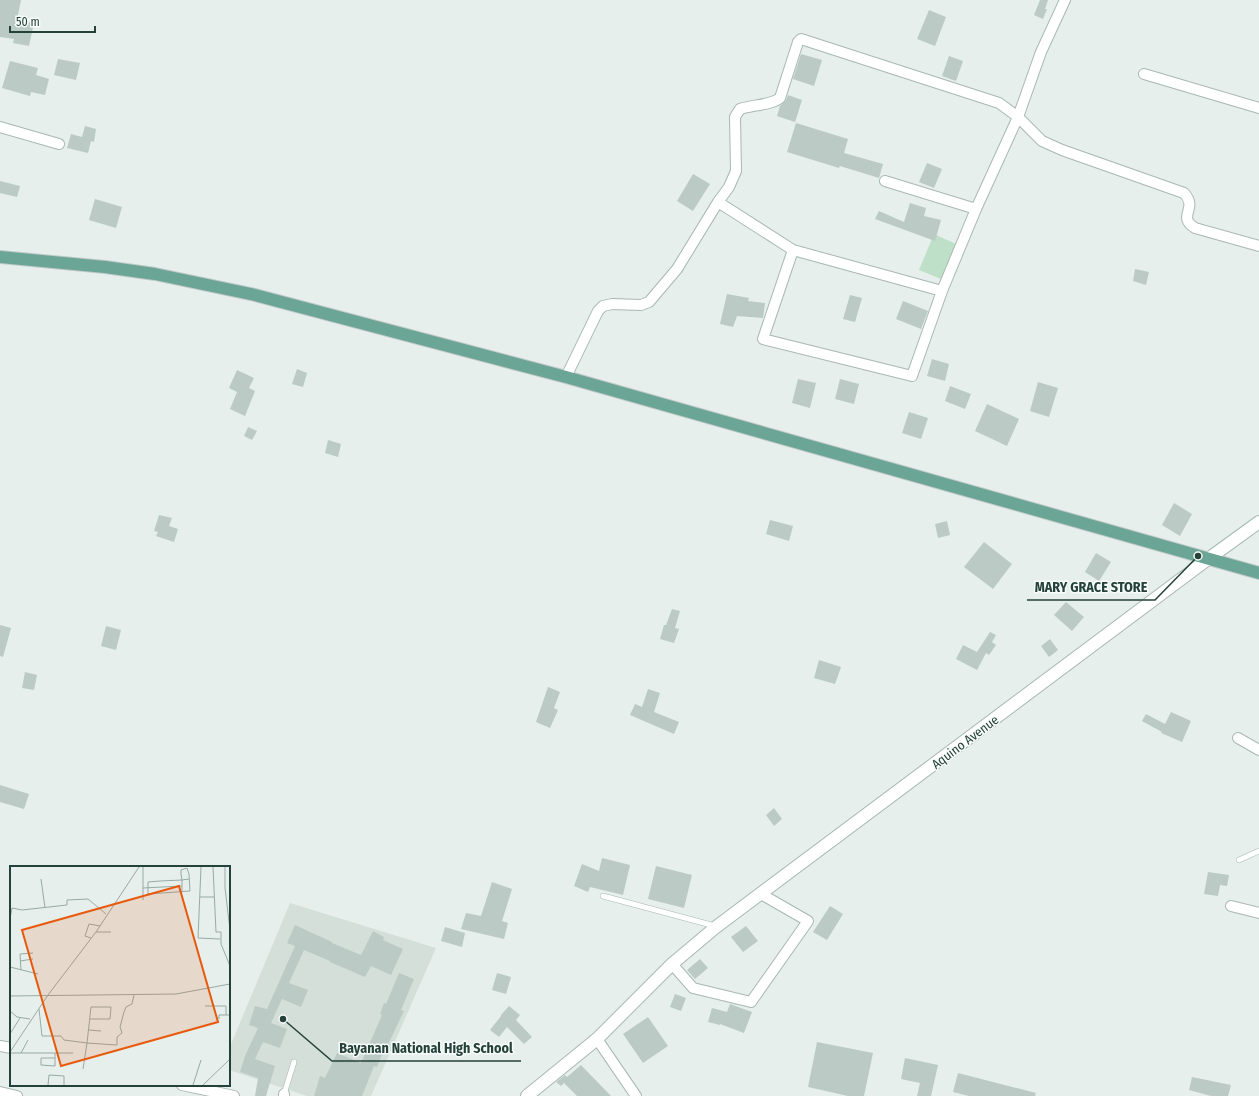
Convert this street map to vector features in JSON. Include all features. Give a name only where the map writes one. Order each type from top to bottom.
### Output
[{"type":"main road","points":[[0,257],[105,266],[155,274],[255,295],[566,377],[1259,573]]},
{"type":"street","points":[[793,250],[763,339],[912,376],[942,291],[976,209],[1018,117],[1041,52],[1065,0]]},
{"type":"street","points":[[566,377],[598,311],[603,306],[612,304],[641,305],[649,302],[677,269],[718,202],[729,187],[736,171],[735,117],[740,109],[776,101],[780,98],[798,42],[801,39],[1000,103],[1018,117],[1042,141],[1062,150],[1184,193],[1189,198],[1190,205],[1186,218],[1189,224],[1195,228],[1259,246]]},
{"type":"street","points":[[1144,74],[1259,108]]},
{"type":"street","points":[[0,127],[59,144]]},
{"type":"street","points":[[885,181],[976,209]]},
{"type":"street","points":[[718,202],[793,250],[942,291]]},
{"type":"street","name":"Aquino Avenue","points":[[527,1096],[597,1039],[672,964],[716,927],[1259,522]]},
{"type":"street","points":[[1238,738],[1259,750]]},
{"type":"street","points":[[672,964],[693,988],[751,1002],[808,921],[761,894]]},
{"type":"street","points":[[1231,906],[1259,913]]},
{"type":"street","points":[[597,1039],[636,1096]]},
{"type":"street","points":[[0,1046],[10,1048]]},
{"type":"street","points":[[187,1086],[234,1096]]},
{"type":"street","points":[[0,1092],[17,1096]]},
{"type":"lane","points":[[1239,860],[1259,850]]},
{"type":"lane","points":[[602,896],[716,927]]},
{"type":"lane","points":[[284,1095],[294,1062]]},
{"type":"shaded area","points":[[290,903],[436,948],[371,1096],[307,1096],[230,1070],[230,1047]]},
{"type":"green space","points":[[934,234],[956,244],[941,279],[919,270]]},
{"type":"building","points":[[0,0],[21,0],[17,20],[34,23],[29,46],[13,43],[14,39],[0,37]]},
{"type":"building","points":[[1040,0],[1048,0],[1045,9],[1047,9],[1043,19],[1034,15]]},
{"type":"building","points":[[929,10],[946,17],[935,46],[917,39]]},
{"type":"building","points":[[801,54],[822,60],[814,86],[793,79]]},
{"type":"building","points":[[949,56],[963,61],[956,81],[942,76]]},
{"type":"building","points":[[58,59],[80,63],[76,80],[54,75]]},
{"type":"building","points":[[10,61],[38,68],[36,75],[49,79],[45,95],[31,92],[30,96],[2,88]]},
{"type":"building","points":[[788,95],[802,100],[795,122],[777,116],[780,106],[786,100]]},
{"type":"building","points":[[796,123],[848,139],[844,153],[883,164],[879,178],[840,166],[839,168],[787,152]]},
{"type":"building","points":[[85,126],[96,129],[94,142],[91,141],[88,153],[67,148],[71,134],[82,137]]},
{"type":"building","points":[[927,163],[942,169],[934,188],[919,182]]},
{"type":"building","points":[[693,174],[710,184],[693,211],[677,201]]},
{"type":"building","points":[[0,181],[20,186],[17,197],[0,193]]},
{"type":"building","points":[[95,199],[122,207],[116,228],[89,220]]},
{"type":"building","points":[[910,203],[926,208],[924,216],[941,220],[935,241],[875,219],[879,211],[904,222]]},
{"type":"building","points":[[1135,269],[1149,272],[1146,285],[1133,281]]},
{"type":"building","points":[[727,294],[749,298],[748,301],[765,303],[763,318],[737,316],[733,327],[720,324]]},
{"type":"building","points":[[850,295],[862,298],[855,322],[843,319]]},
{"type":"building","points":[[903,301],[928,311],[921,329],[896,319]]},
{"type":"building","points":[[932,359],[949,364],[945,381],[927,376]]},
{"type":"building","points":[[297,369],[307,373],[303,387],[292,384]]},
{"type":"building","points":[[237,370],[254,378],[249,388],[255,391],[245,416],[230,409],[237,392],[229,388]]},
{"type":"building","points":[[798,379],[816,383],[810,408],[792,403]]},
{"type":"building","points":[[840,379],[859,384],[854,404],[835,399]]},
{"type":"building","points":[[1038,382],[1058,388],[1049,417],[1030,411]]},
{"type":"building","points":[[950,386],[971,394],[965,409],[945,401]]},
{"type":"building","points":[[987,404],[1019,419],[1007,446],[975,431]]},
{"type":"building","points":[[909,412],[928,418],[921,439],[902,433]]},
{"type":"building","points":[[248,427],[257,431],[252,440],[244,436]]},
{"type":"building","points":[[328,440],[341,444],[338,457],[325,453]]},
{"type":"building","points":[[1174,503],[1192,514],[1180,536],[1162,525]]},
{"type":"building","points":[[159,515],[172,518],[169,526],[178,529],[174,542],[156,536],[158,532],[154,531]]},
{"type":"building","points":[[770,520],[793,526],[789,541],[766,534]]},
{"type":"building","points":[[947,521],[950,535],[938,538],[935,524]]},
{"type":"building","points":[[984,542],[1012,564],[993,589],[964,567]]},
{"type":"building","points":[[1096,553],[1111,562],[1099,581],[1085,572]]},
{"type":"building","points":[[1066,602],[1084,617],[1072,631],[1054,615]]},
{"type":"building","points":[[672,609],[680,611],[675,628],[679,629],[674,643],[660,639],[664,625],[666,625]]},
{"type":"building","points":[[0,625],[11,628],[3,657],[0,656]]},
{"type":"building","points":[[106,626],[121,630],[116,650],[101,646]]},
{"type":"building","points":[[990,632],[996,635],[992,642],[996,645],[989,655],[986,653],[977,670],[956,659],[963,645],[977,652]]},
{"type":"building","points":[[1050,639],[1058,650],[1049,657],[1041,646]]},
{"type":"building","points":[[819,660],[841,667],[835,684],[814,678]]},
{"type":"building","points":[[25,672],[37,675],[34,690],[22,688]]},
{"type":"building","points":[[548,687],[560,692],[554,708],[558,710],[550,728],[536,722]]},
{"type":"building","points":[[648,689],[660,693],[654,712],[679,722],[674,734],[630,715],[635,704],[642,707]]},
{"type":"building","points":[[1171,712],[1191,721],[1182,742],[1161,733],[1162,732],[1142,721],[1146,714],[1165,724]]},
{"type":"building","points":[[0,785],[29,794],[24,809],[0,802]]},
{"type":"building","points":[[774,808],[782,819],[774,826],[766,815]]},
{"type":"building","points":[[602,858],[630,865],[623,895],[590,887],[588,892],[574,886],[582,864],[599,871]]},
{"type":"building","points":[[656,866],[692,875],[684,908],[648,899]]},
{"type":"building","points":[[1208,872],[1229,875],[1227,886],[1220,885],[1218,896],[1204,894]]},
{"type":"building","points":[[492,882],[512,889],[502,921],[508,923],[504,939],[461,929],[466,913],[481,916]]},
{"type":"building","points":[[830,906],[843,914],[827,940],[813,932]]},
{"type":"building","points":[[295,925],[361,955],[373,931],[384,937],[383,940],[403,949],[391,975],[371,966],[365,977],[304,950],[289,983],[308,990],[301,1007],[282,999],[271,1023],[287,1029],[280,1048],[263,1042],[255,1059],[275,1066],[266,1096],[255,1096],[258,1078],[240,1072],[245,1056],[258,1028],[249,1025],[255,1006],[267,1009],[295,946],[287,943]]},
{"type":"building","points":[[746,926],[758,941],[743,952],[731,937]]},
{"type":"building","points":[[445,927],[465,933],[462,947],[441,941]]},
{"type":"building","points":[[700,959],[708,968],[695,979],[687,970]]},
{"type":"building","points":[[399,973],[414,979],[401,1010],[404,1011],[377,1067],[374,1066],[362,1096],[314,1096],[320,1076],[325,1078],[337,1053],[361,1063],[382,1015],[380,1014],[384,1003],[386,1004]]},
{"type":"building","points":[[497,973],[511,977],[506,994],[492,990]]},
{"type":"building","points":[[675,994],[686,998],[681,1011],[670,1007]]},
{"type":"building","points":[[730,1004],[752,1012],[744,1033],[720,1024],[708,1022],[712,1008],[727,1012]]},
{"type":"building","points":[[509,1006],[520,1015],[516,1020],[532,1037],[524,1044],[507,1027],[499,1037],[490,1030]]},
{"type":"building","points":[[648,1017],[668,1046],[643,1063],[623,1034]]},
{"type":"building","points":[[817,1042],[873,1053],[864,1096],[848,1096],[808,1087]]},
{"type":"building","points":[[905,1058],[938,1065],[931,1096],[917,1096],[920,1083],[901,1079]]},
{"type":"building","points":[[581,1065],[611,1096],[577,1096],[564,1083],[561,1086],[556,1082],[565,1075],[567,1077]]},
{"type":"building","points":[[958,1073],[1036,1093],[1035,1096],[969,1096],[953,1092]]},
{"type":"building","points":[[1192,1077],[1231,1085],[1228,1096],[1211,1096],[1189,1090]]},
{"type":"place","name":"MARY GRACE STORE","points":[[1198,556]]},
{"type":"place","name":"Bayanan National High School","points":[[283,1019]]}]
